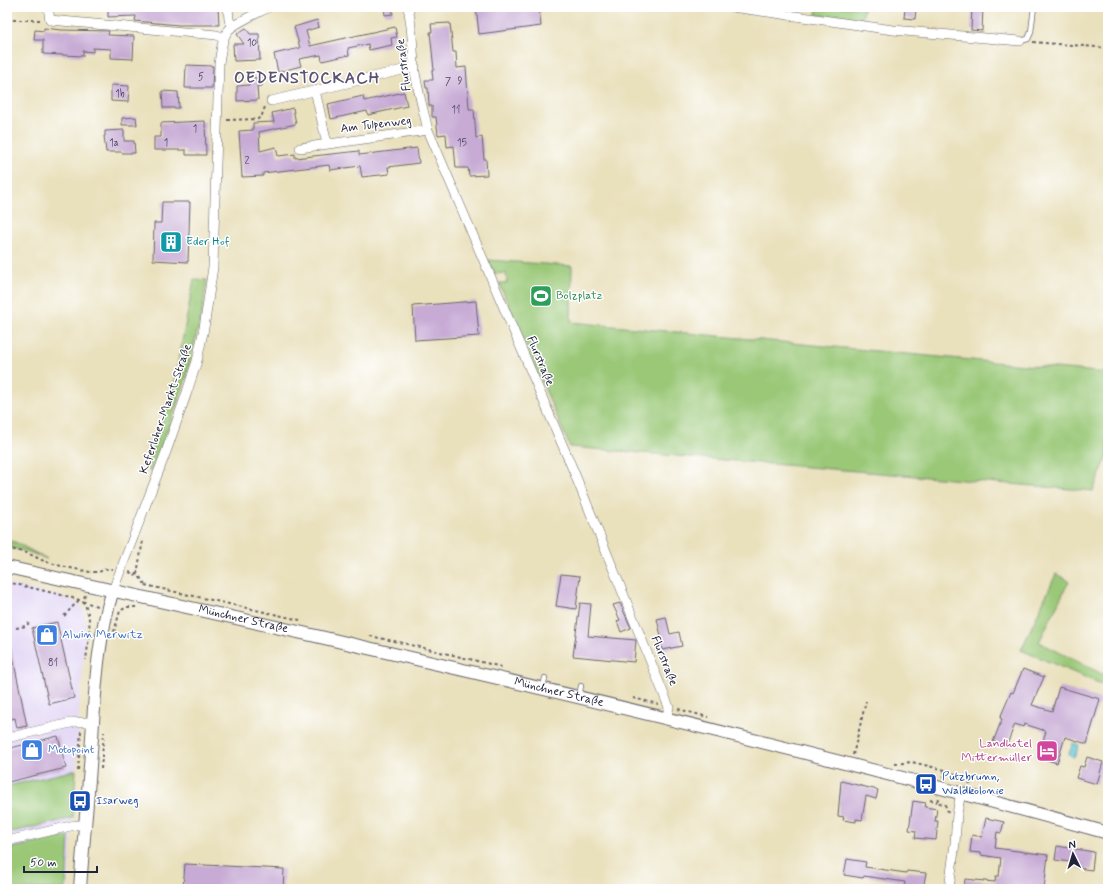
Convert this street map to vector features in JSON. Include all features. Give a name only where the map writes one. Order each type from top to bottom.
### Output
[{"type":"main road","name":"Münchner Straße","points":[[7,567],[544,683],[580,692],[666,719],[961,792],[1108,833]]},
{"type":"main road","points":[[80,889],[92,752],[87,722],[107,608],[113,590]]},
{"type":"street","points":[[48,7],[50,20],[217,35],[224,39],[227,31],[233,26],[270,7]]},
{"type":"street","points":[[228,7],[229,20],[233,26]]},
{"type":"street","name":"Flurstraße","points":[[408,7],[412,29],[414,67],[428,130],[574,472],[658,678],[669,707],[666,719]]},
{"type":"street","points":[[732,7],[762,9],[893,30],[1020,41]]},
{"type":"street","name":"Keferloher-Markt-Straße","points":[[113,590],[184,399],[197,361],[204,328],[213,267],[220,63],[224,39]]},
{"type":"street","points":[[271,101],[414,67]]},
{"type":"street","name":"Am Tulpenweg","points":[[315,90],[327,144]]},
{"type":"street","name":"Am Tulpenweg","points":[[300,148],[428,130]]},
{"type":"street","points":[[7,738],[75,722],[87,722]]},
{"type":"street","points":[[948,889],[961,792]]},
{"type":"street","points":[[7,841],[75,825],[85,825]]},
{"type":"lane","points":[[1020,41],[1028,39],[1031,32],[1034,7]]},
{"type":"path","points":[[7,20],[50,20]]},
{"type":"path","points":[[1020,41],[1108,48]]},
{"type":"path","points":[[225,120],[258,119],[271,101]]},
{"type":"path","points":[[7,548],[15,551],[27,552],[44,561],[61,566],[90,572],[99,572],[110,568],[121,570]]},
{"type":"path","points":[[21,555],[22,551]]},
{"type":"path","points":[[83,602],[90,572]]},
{"type":"path","points":[[137,574],[142,578],[145,585]]},
{"type":"path","points":[[7,582],[120,611],[127,607],[138,608],[141,606],[142,597]]},
{"type":"path","points":[[64,616],[79,600]]},
{"type":"path","points":[[83,602],[87,607],[89,617],[86,666]]},
{"type":"path","points":[[114,634],[120,611]]},
{"type":"path","points":[[16,628],[26,626],[29,623]]},
{"type":"path","points":[[853,754],[866,701]]},
{"type":"path","points":[[78,773],[87,722]]},
{"type":"path","points":[[100,773],[104,731]]},
{"type":"path","points":[[930,800],[937,802]]},
{"type":"shaded area","points":[[7,584],[70,599],[81,606],[85,614],[86,631],[76,770],[7,786]]},
{"type":"shaded area","points":[[73,818],[68,889],[7,889],[7,829],[12,832]]},
{"type":"green space","points":[[817,7],[864,7],[862,21],[816,15]]},
{"type":"green space","points":[[488,260],[572,266],[571,322],[1108,373],[1108,455],[1093,491],[570,447],[499,283],[507,283],[506,273],[495,274]]},
{"type":"green space","points":[[194,279],[207,280],[202,313],[184,385],[152,471],[147,470],[174,384]]},
{"type":"green space","points":[[7,541],[15,542],[47,559],[26,551],[7,547]]},
{"type":"green space","points":[[1056,574],[1069,581],[1039,642],[1108,677],[1108,687],[1021,650]]},
{"type":"green space","points":[[76,770],[73,818],[12,832],[7,829],[7,786]]},
{"type":"green space","points":[[69,836],[66,889],[7,889],[7,849]]},
{"type":"water","points":[[1073,743],[1079,745],[1075,756],[1073,757],[1069,754]]},
{"type":"building","points":[[108,7],[218,7],[219,25],[179,25],[135,21],[136,16],[108,17]]},
{"type":"building","points":[[384,7],[392,7],[393,14],[385,15]]},
{"type":"building","points":[[476,7],[539,7],[541,26],[479,34]]},
{"type":"building","points":[[972,7],[983,7],[982,31],[971,30]]},
{"type":"building","points":[[905,9],[916,9],[915,19],[904,18]]},
{"type":"building","points":[[317,20],[319,27],[306,31],[310,46],[395,27],[397,37],[391,38],[392,45],[369,50],[368,44],[348,48],[349,55],[322,61],[321,55],[299,59],[301,66],[278,72],[274,54],[300,48],[294,27]]},
{"type":"building","points":[[450,23],[453,52],[456,52],[457,68],[466,67],[469,109],[474,109],[476,138],[482,137],[487,175],[469,176],[468,168],[456,168],[454,146],[447,147],[446,134],[438,135],[436,117],[432,117],[432,106],[429,106],[428,88],[426,88],[425,80],[433,80],[432,70],[434,70],[430,32],[432,32],[431,24]]},
{"type":"building","points":[[44,28],[61,30],[109,31],[108,35],[134,36],[133,59],[111,58],[111,49],[93,48],[93,52],[83,51],[83,56],[43,54],[43,40],[34,40],[35,30],[44,31]]},
{"type":"building","points":[[246,28],[250,34],[259,34],[260,60],[234,61],[233,44],[244,44],[237,34]]},
{"type":"building","points":[[186,65],[213,66],[212,88],[185,88]]},
{"type":"building","points":[[249,78],[262,78],[262,86],[257,86],[258,100],[237,101],[237,86],[249,85]]},
{"type":"building","points":[[111,85],[129,86],[128,102],[111,101]]},
{"type":"building","points":[[162,91],[178,92],[179,108],[163,108]]},
{"type":"building","points":[[404,92],[407,106],[368,115],[367,111],[331,119],[328,104],[363,96],[364,101]]},
{"type":"building","points":[[293,108],[296,124],[259,132],[260,151],[276,147],[278,156],[295,154],[295,158],[359,151],[359,155],[417,148],[419,163],[388,167],[389,174],[362,177],[360,166],[330,170],[329,165],[263,173],[263,176],[242,177],[239,131],[253,130],[253,123],[274,122],[272,113]]},
{"type":"building","points":[[136,117],[137,125],[122,125],[122,118]]},
{"type":"building","points":[[205,121],[206,155],[186,155],[186,150],[154,150],[154,137],[161,137],[161,123]]},
{"type":"building","points":[[124,130],[124,141],[134,141],[135,153],[106,152],[104,136],[105,131]]},
{"type":"building","name":"Eder Hof","points":[[162,202],[190,202],[188,262],[153,260],[154,223],[161,223]]},
{"type":"building","points":[[476,301],[479,336],[415,340],[413,306]]},
{"type":"building","points":[[561,574],[580,576],[576,609],[556,606]]},
{"type":"building","points":[[580,603],[591,604],[588,636],[636,640],[634,662],[573,656]]},
{"type":"building","points":[[620,603],[631,628],[621,632],[617,621],[620,620],[613,605]]},
{"type":"building","points":[[666,617],[670,634],[679,632],[682,646],[662,650],[659,637],[661,636],[657,619]]},
{"type":"building","points":[[57,622],[74,698],[49,704],[32,628]]},
{"type":"building","points":[[11,648],[27,726],[17,728],[15,718],[7,720],[7,649]]},
{"type":"building","points":[[1023,669],[1044,677],[1032,705],[1052,711],[1059,687],[1100,699],[1087,744],[1065,737],[1057,763],[1038,757],[1046,731],[1024,724],[1023,727],[1015,724],[1006,747],[993,742],[1002,719],[1000,718]]},
{"type":"building","points":[[58,736],[66,768],[8,782],[7,749]]},
{"type":"building","points":[[1087,757],[1103,762],[1097,784],[1076,778],[1080,766],[1084,767]]},
{"type":"building","points":[[841,781],[878,790],[876,799],[866,796],[862,820],[856,819],[856,822],[843,820],[844,817],[838,816]]},
{"type":"building","points":[[913,801],[926,803],[925,807],[937,809],[935,821],[938,821],[936,840],[915,838],[916,831],[909,830]]},
{"type":"building","points":[[986,818],[1004,822],[1001,833],[997,832],[995,848],[1048,855],[1044,889],[964,889],[965,879],[995,882],[996,876],[999,876],[1001,858],[970,852],[972,835],[982,837]]},
{"type":"building","points":[[1057,846],[1094,852],[1092,870],[1077,868],[1078,863],[1055,860]]},
{"type":"building","points":[[847,859],[866,862],[865,867],[906,873],[907,871],[926,873],[923,889],[904,887],[905,882],[864,876],[863,878],[844,875]]},
{"type":"building","points":[[185,864],[284,869],[283,889],[183,889]]},
{"type":"place","name":"Eder Hof","points":[[171,242]]},
{"type":"place","name":"Bolzplatz","points":[[541,296]]},
{"type":"place","name":"Alwin Merwitz","points":[[47,635]]},
{"type":"place","name":"Motopoint","points":[[32,750]]},
{"type":"place","name":"Landhotel Mittermüller","points":[[1047,751]]},
{"type":"place","name":"Putzbrunn, Waldkolonie","points":[[926,784]]},
{"type":"place","name":"Isarweg","points":[[80,801]]},
{"type":"district","name":"OEDENSTOCKACH","points":[[307,78]]}]
